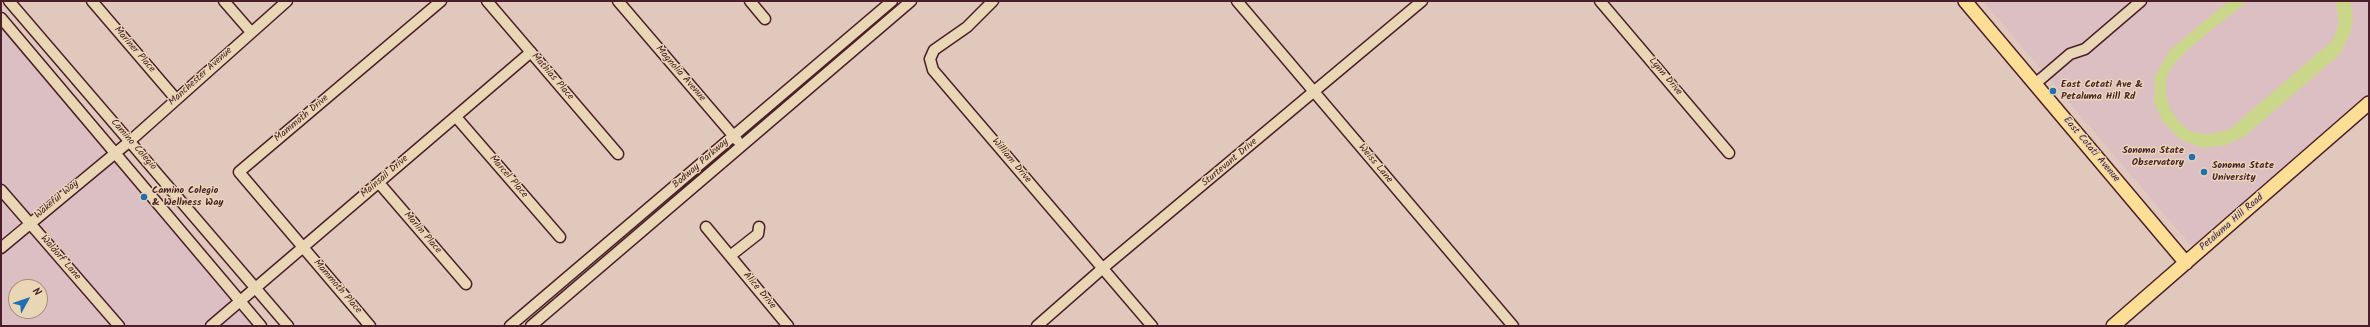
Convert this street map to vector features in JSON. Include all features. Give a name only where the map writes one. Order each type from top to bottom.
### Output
[{"type":"main road","name":"East Cotati Avenue","points":[[1965,1],[2186,263]]},
{"type":"main road","name":"Petaluma Hill Road","points":[[2113,326],[2369,103]]},
{"type":"street","name":"Camino Colegio","points":[[9,1],[288,326]]},
{"type":"street","name":"Mariner Place","points":[[92,1],[176,99]]},
{"type":"street","points":[[224,1],[251,32]]},
{"type":"street","name":"Manchester Avenue","points":[[115,153],[287,1]]},
{"type":"street","name":"Mammoth Drive","points":[[303,247],[239,172],[441,1]]},
{"type":"street","name":"Mathias Place","points":[[487,1],[618,154]]},
{"type":"street","name":"Magnolia Avenue","points":[[618,1],[742,146]]},
{"type":"street","points":[[750,1],[765,19]]},
{"type":"street","name":"Bodway Parkway","points":[[510,326],[892,1]]},
{"type":"street","name":"Bodway Parkway","points":[[531,326],[911,1]]},
{"type":"street","name":"William Drive","points":[[993,1],[967,27],[934,50],[930,58],[933,70],[1152,326]]},
{"type":"street","name":"Weiss Lane","points":[[1237,1],[1513,326]]},
{"type":"street","name":"Sturtevant Drive","points":[[1037,326],[1103,268],[1422,1]]},
{"type":"street","name":"Lynn Drive","points":[[1600,1],[1729,152]]},
{"type":"street","points":[[2035,84],[2070,54],[2085,49],[2141,1]]},
{"type":"street","name":"Camino Colegio","points":[[1,18],[261,326]]},
{"type":"street","name":"Mainsail Drive","points":[[211,326],[531,52]]},
{"type":"street","name":"Marcel Place","points":[[456,117],[560,237]]},
{"type":"street","name":"Wakeful Way","points":[[1,248],[115,153]]},
{"type":"street","name":"Marlin Place","points":[[379,183],[466,284]]},
{"type":"street","name":"Waldorf Lane","points":[[1,190],[119,326]]},
{"type":"street","name":"Alice Drive","points":[[706,227],[788,326]]},
{"type":"street","points":[[730,256],[758,234],[759,227]]},
{"type":"street","name":"Mammoth Place","points":[[303,247],[370,326]]},
{"type":"shaded area","name":"Sonoma State University","points":[[1983,1],[2369,1],[2369,96],[2192,247]]},
{"type":"shaded area","points":[[1,18],[261,326],[1,326]]},
{"type":"green space","points":[[2229,1],[2248,1],[2184,54],[2175,63],[2167,77],[2166,92],[2172,113],[2181,124],[2192,132],[2211,134],[2230,129],[2333,40],[2339,23],[2336,1],[2350,1],[2353,18],[2350,34],[2340,54],[2245,136],[2226,145],[2202,148],[2180,139],[2163,122],[2154,102],[2155,76],[2170,50]]},
{"type":"place","name":"East Cotati Ave & Petaluma Hill Rd","points":[[2053,91]]},
{"type":"place","name":"Sonoma State Observatory","points":[[2192,157]]},
{"type":"place","name":"Sonoma State University","points":[[2204,172]]},
{"type":"place","name":"Camino Colegio & Wellness Way","points":[[144,197]]}]
